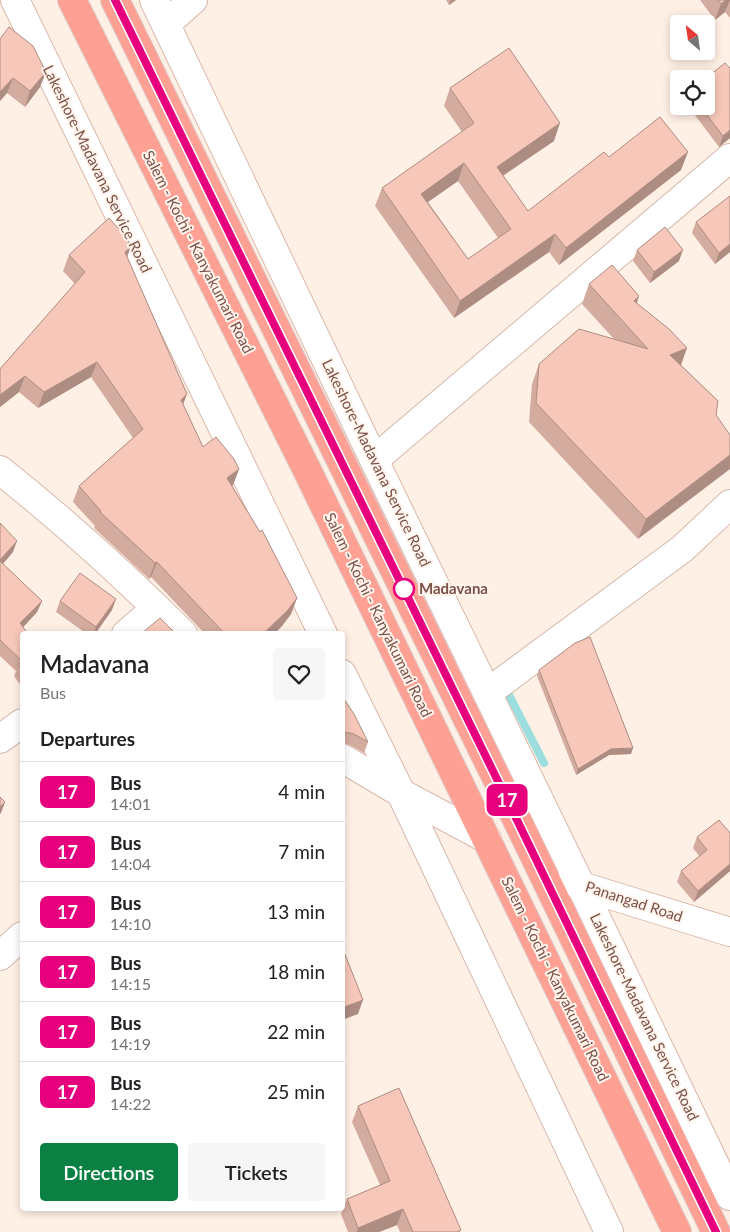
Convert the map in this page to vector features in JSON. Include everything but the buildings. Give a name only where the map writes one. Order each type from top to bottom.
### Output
[{"type":"highway","name":"Salem - Kochi - Kanyakumari Road","points":[[72,0],[303,461],[677,1232]]},
{"type":"highway","points":[[115,0],[540,867],[716,1232]]},
{"type":"highway","points":[[487,839],[540,867]]},
{"type":"street","name":"Lakeshore-Madavana Service Road","points":[[15,0],[322,631]]},
{"type":"street","name":"Lakeshore-Madavana Service Road","points":[[154,0],[730,1196]]},
{"type":"street","points":[[166,24],[193,0]]},
{"type":"street","points":[[374,460],[730,158]]},
{"type":"street","points":[[0,470],[52,512],[180,631]]},
{"type":"street","points":[[487,693],[682,549],[730,504]]},
{"type":"street","points":[[129,631],[156,608]]},
{"type":"street","points":[[345,680],[609,1232]]},
{"type":"street","points":[[0,739],[20,724]]},
{"type":"street","points":[[345,760],[401,794],[487,839]]},
{"type":"street","name":"Panangad Road","points":[[540,867],[581,886],[730,932]]},
{"type":"street","points":[[0,956],[20,938]]},
{"type":"waterway","points":[[505,687],[544,763]]},
{"type":"bus line","name":"17","points":[[115,0],[517,820],[716,1232]]},
{"type":"place","name":"Madavana","points":[[404,589]]}]
